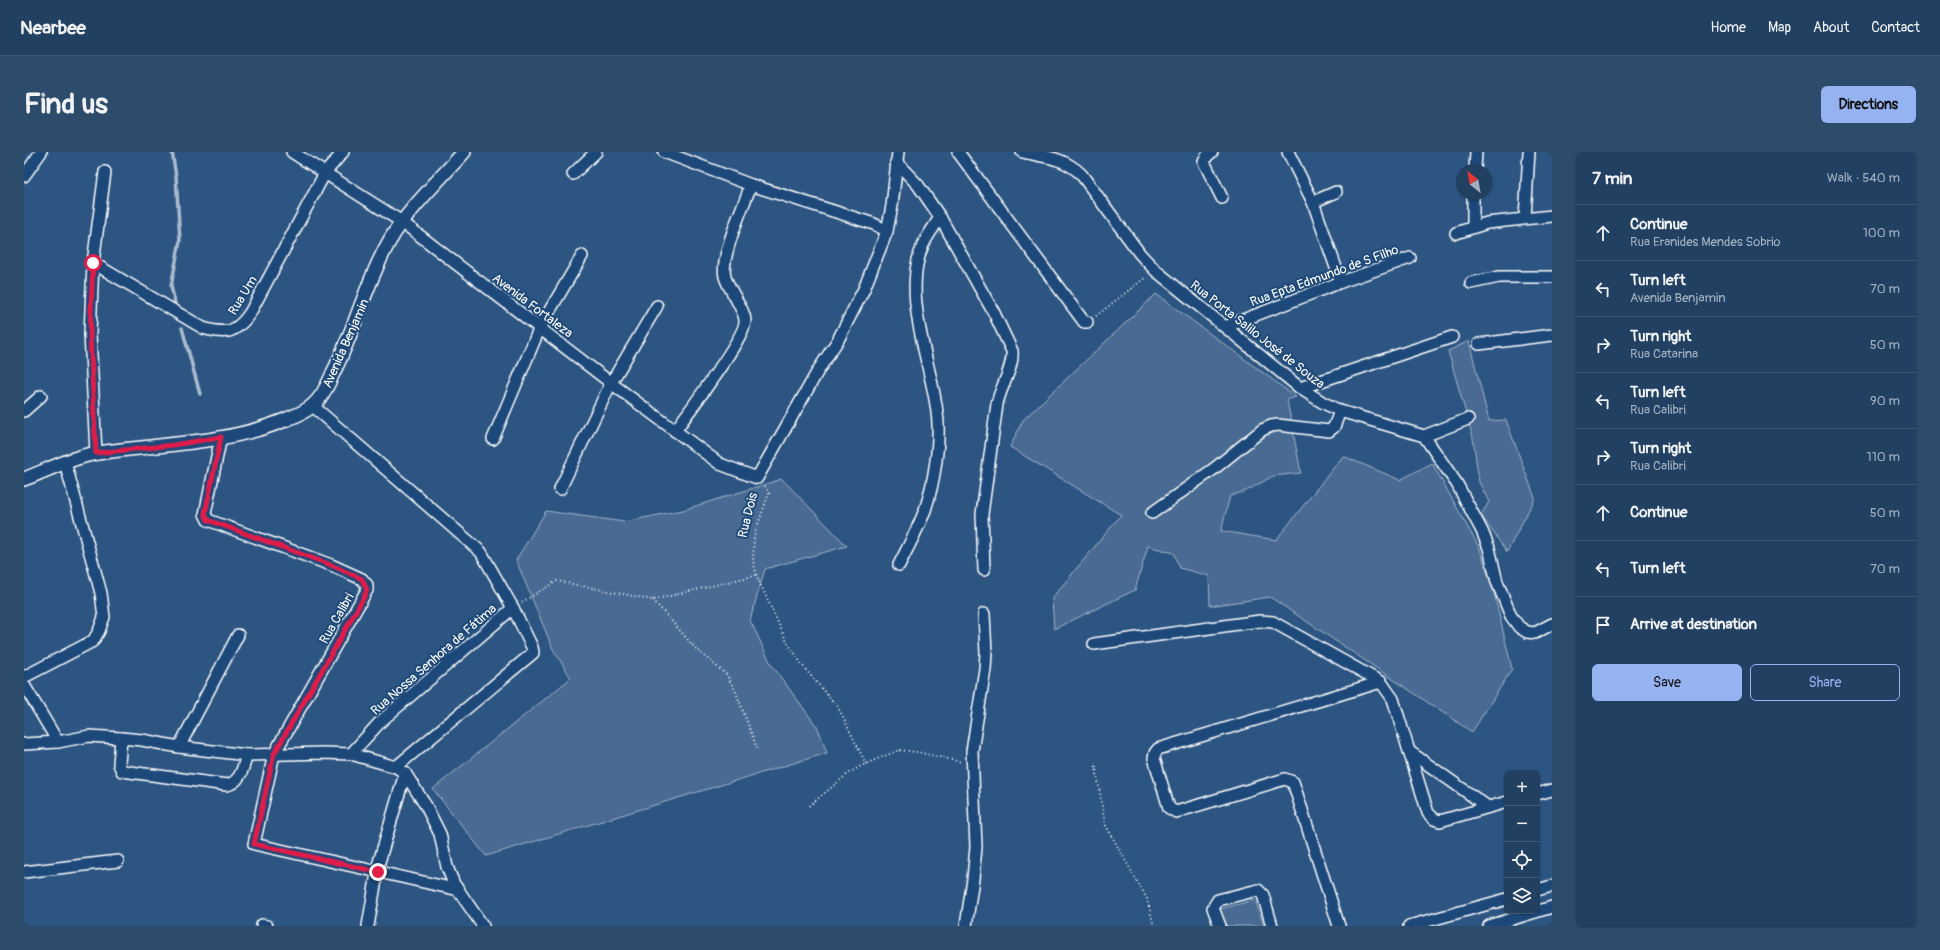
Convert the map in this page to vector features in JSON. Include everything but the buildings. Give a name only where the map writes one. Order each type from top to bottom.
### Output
[{"type":"street","points":[[24,176],[42,152]]},
{"type":"street","name":"Avenida Fortaleza","points":[[292,152],[402,222],[611,383],[720,464],[757,478]]},
{"type":"street","name":"Rua Um","points":[[93,263],[203,328],[220,333],[231,331],[241,326],[250,313],[325,173],[343,152]]},
{"type":"street","name":"Avenida Benjamin","points":[[24,479],[66,462],[96,453],[174,445],[268,427],[313,406],[320,397],[337,366],[376,270],[390,240],[402,222],[464,152]]},
{"type":"street","points":[[573,174],[596,152]]},
{"type":"street","points":[[664,152],[751,185],[874,224],[887,231]]},
{"type":"street","points":[[958,152],[1084,322],[1087,322]]},
{"type":"street","name":"Rua Porta Salilo José de Souza","points":[[1022,152],[1063,161],[1073,166],[1081,174],[1140,254],[1155,270],[1300,388],[1340,411],[1424,436]]},
{"type":"street","points":[[1212,152],[1207,156],[1204,162],[1222,198]]},
{"type":"street","points":[[1288,152],[1313,202],[1340,282]]},
{"type":"street","points":[[1475,164],[1476,152]]},
{"type":"street","points":[[1525,218],[1529,152]]},
{"type":"street","points":[[897,157],[940,217],[994,313],[1012,351],[1013,358],[999,393],[984,497],[982,514],[984,570]]},
{"type":"street","name":"Rua Dois","points":[[757,478],[841,334],[864,289],[887,231],[892,206],[897,157]]},
{"type":"street","points":[[96,453],[90,334],[93,263],[105,172]]},
{"type":"street","points":[[675,431],[718,371],[744,327],[744,316],[730,291],[725,276],[724,258],[751,185]]},
{"type":"street","points":[[1313,202],[1336,192]]},
{"type":"street","points":[[1473,200],[1473,227]]},
{"type":"street","points":[[1456,233],[1487,222],[1552,216]]},
{"type":"street","points":[[899,565],[925,511],[932,482],[937,448],[937,412],[921,337],[914,287],[917,264],[923,246],[940,217]]},
{"type":"street","points":[[493,439],[540,327],[582,256]]},
{"type":"street","name":"Rua Epta Edmundo de S Filho","points":[[1225,327],[1340,282],[1410,258]]},
{"type":"street","points":[[1471,283],[1499,277],[1552,277]]},
{"type":"street","points":[[560,489],[611,383],[658,306]]},
{"type":"street","points":[[1479,344],[1552,335]]},
{"type":"street","points":[[1300,388],[1452,337]]},
{"type":"street","points":[[24,411],[41,396]]},
{"type":"street","name":"Rua Nossa Senhora de Fátima","points":[[313,406],[480,552],[513,608],[381,721],[351,754]]},
{"type":"street","points":[[1152,513],[1215,468],[1262,430],[1278,425],[1329,430],[1334,427],[1340,411]]},
{"type":"street","points":[[1468,419],[1424,436],[1457,484],[1482,531],[1489,548],[1498,582],[1511,616],[1519,627],[1527,632],[1535,632],[1552,624]]},
{"type":"street","name":"Rua Calibri","points":[[221,437],[205,514],[208,520],[331,565],[362,579],[367,590],[274,754],[254,844],[378,872]]},
{"type":"street","points":[[24,677],[93,641],[99,631],[104,617],[101,593],[66,462]]},
{"type":"street","points":[[368,926],[378,872],[401,770],[533,653],[532,647],[513,608]]},
{"type":"street","points":[[966,926],[976,847],[972,764],[986,653],[984,614]]},
{"type":"street","points":[[1094,644],[1260,621],[1273,622],[1381,682],[1393,699],[1428,813],[1434,819],[1440,821],[1504,803]]},
{"type":"street","points":[[179,747],[238,634]]},
{"type":"street","points":[[1339,926],[1293,782],[1285,779],[1176,812],[1169,808],[1154,758],[1158,749],[1381,682]]},
{"type":"street","points":[[24,685],[58,742]]},
{"type":"street","points":[[24,744],[58,742],[89,736],[121,738],[247,756],[274,754],[351,754],[401,770],[440,834],[447,867],[459,890],[482,926]]},
{"type":"street","points":[[121,738],[119,764],[122,771],[227,785],[233,784],[238,780],[247,756]]},
{"type":"street","points":[[1410,752],[1488,807]]},
{"type":"street","points":[[1540,793],[1552,790]]},
{"type":"street","points":[[24,872],[118,862]]},
{"type":"street","points":[[378,872],[459,890]]},
{"type":"street","points":[[1540,889],[1552,886]]},
{"type":"street","points":[[1220,926],[1213,908],[1218,900],[1258,890],[1263,895],[1272,926]]},
{"type":"street","points":[[1409,926],[1504,899]]},
{"type":"street","points":[[1489,926],[1552,907]]},
{"type":"path","points":[[1087,322],[1155,270]]},
{"type":"path","name":"Rua Dois","points":[[757,478],[763,483],[768,494],[754,536],[753,561],[757,575],[787,642],[805,670],[838,707],[866,764]]},
{"type":"path","points":[[513,608],[556,581],[652,600],[757,575]]},
{"type":"path","points":[[652,600],[697,650],[727,675],[736,692],[758,751]]},
{"type":"path","points":[[810,806],[849,774],[866,764],[899,750],[917,752],[972,764]]},
{"type":"path","points":[[1095,762],[1105,824],[1147,899],[1154,926]]},
{"type":"shaded area","points":[[1156,294],[1296,397],[1287,400],[1301,473],[1273,476],[1246,491],[1230,496],[1221,531],[1276,540],[1343,456],[1400,480],[1432,463],[1480,549],[1494,593],[1512,669],[1472,732],[1270,597],[1210,606],[1209,576],[1180,568],[1174,553],[1148,546],[1135,590],[1054,629],[1052,598],[1121,515],[1010,447],[1023,420]]},
{"type":"shaded area","points":[[1469,341],[1489,421],[1506,420],[1535,498],[1507,552],[1481,515],[1489,502],[1479,482],[1473,438],[1448,351]]},
{"type":"shaded area","points":[[782,479],[847,546],[765,569],[750,620],[771,664],[818,728],[827,753],[486,856],[433,789],[571,678],[553,649],[516,560],[546,511],[624,522],[683,510]]},
{"type":"shaded area","points":[[1255,900],[1264,926],[1226,926],[1220,909]]},
{"type":"waterway","points":[[172,152],[176,176],[180,241],[171,286],[175,303]]},
{"type":"waterway","points":[[182,328],[200,394]]},
{"type":"route","points":[[93,263],[90,334],[96,453],[174,445],[221,437],[205,514],[208,520],[331,565],[362,579],[366,585],[367,590],[364,597],[274,754],[254,844],[378,872]]}]
